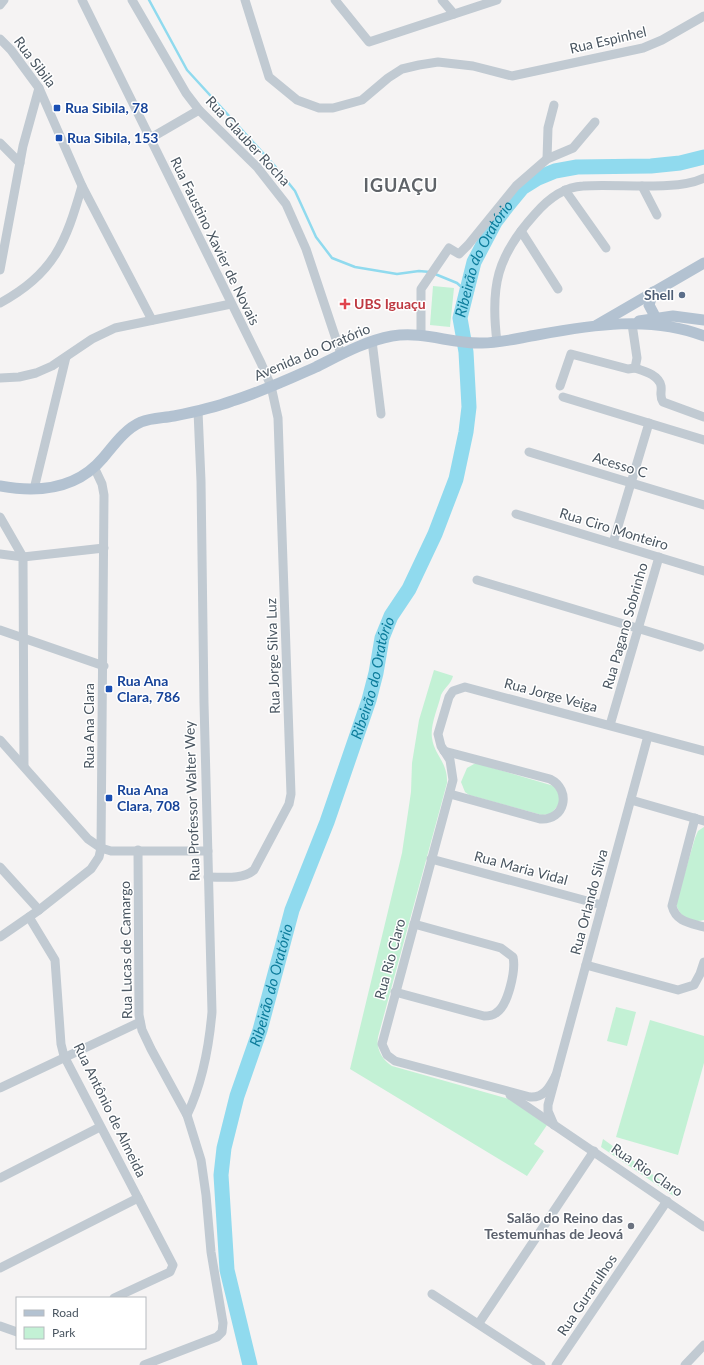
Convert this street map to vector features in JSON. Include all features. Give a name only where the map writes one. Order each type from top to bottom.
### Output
[{"type":"main road","points":[[595,326],[704,263]]},
{"type":"main road","points":[[653,292],[649,305],[658,322],[704,336]]},
{"type":"main road","name":"Avenida do Oratório","points":[[0,486],[20,490],[55,488],[70,483],[94,468],[133,426],[143,421],[198,411],[233,401],[271,386],[372,341],[392,336],[424,335],[484,343],[595,326],[658,322],[673,316],[704,320]]},
{"type":"street","points":[[0,6],[4,0]]},
{"type":"street","name":"Rua Faustino Xavier de Novais","points":[[82,0],[271,386]]},
{"type":"street","name":"Rua Glauber Rocha","points":[[132,0],[186,94],[199,110],[247,156],[286,204],[306,249],[341,354]]},
{"type":"street","name":"Rua Espinhel","points":[[245,0],[269,77],[297,100],[319,108],[333,108],[362,100],[388,78],[402,69],[438,62],[473,66],[512,76],[643,48],[662,40],[704,16]]},
{"type":"street","points":[[335,0],[369,42],[497,0]]},
{"type":"street","points":[[442,0],[454,14]]},
{"type":"street","name":"Rua Sibila","points":[[0,39],[11,50],[39,88],[82,186],[152,320]]},
{"type":"street","points":[[0,270],[2,249],[20,163],[39,88]]},
{"type":"street","points":[[547,159],[548,128],[554,104]]},
{"type":"street","points":[[149,139],[199,110]]},
{"type":"street","points":[[424,335],[421,289],[449,248],[459,254],[516,186],[547,159],[573,148],[595,122]]},
{"type":"street","points":[[0,142],[20,163]]},
{"type":"street","points":[[497,342],[494,315],[495,292],[500,268],[508,248],[542,206],[565,190],[583,186],[642,186],[683,183],[704,178]]},
{"type":"street","points":[[0,303],[19,293],[37,279],[51,263],[63,243],[71,224],[82,186]]},
{"type":"street","points":[[642,186],[657,215]]},
{"type":"street","points":[[565,190],[606,248]]},
{"type":"street","points":[[521,231],[558,289]]},
{"type":"street","points":[[0,378],[19,377],[36,373],[52,366],[105,331],[231,304]]},
{"type":"street","points":[[629,324],[637,358],[635,368]]},
{"type":"street","points":[[372,341],[381,414]]},
{"type":"street","points":[[560,386],[571,354],[628,369],[635,368],[656,377],[661,385],[660,398],[663,402],[704,417]]},
{"type":"street","points":[[34,489],[66,357]]},
{"type":"street","name":"Rua Jorge Silva Luz","points":[[208,877],[241,877],[248,875],[254,870],[289,804],[291,794],[278,418],[276,400],[271,386]]},
{"type":"street","points":[[562,397],[704,440]]},
{"type":"street","name":"Rua Professor Walter Wey","points":[[187,1115],[198,1087],[210,1030],[212,1012],[208,877],[201,481],[198,411]]},
{"type":"street","points":[[613,543],[649,423]]},
{"type":"street","name":"Acesso C","points":[[529,452],[704,505]]},
{"type":"street","name":"Rua Ana Clara","points":[[0,937],[91,869],[99,857],[101,848],[104,666],[104,495],[102,484],[94,468]]},
{"type":"street","name":"Rua Ciro Monteiro","points":[[516,514],[704,571]]},
{"type":"street","points":[[0,517],[23,557],[24,766]]},
{"type":"street","points":[[0,554],[23,557],[104,548]]},
{"type":"street","name":"Rua Pagano Sobrinho","points":[[610,725],[659,557]]},
{"type":"street","points":[[478,580],[700,647]]},
{"type":"street","points":[[0,630],[104,666]]},
{"type":"street","name":"Rua Jorge Veiga","points":[[444,750],[438,734],[449,697],[457,688],[465,687],[704,751]]},
{"type":"street","name":"Rua Orlando Silva","points":[[556,1075],[648,736]]},
{"type":"street","points":[[0,740],[88,839],[101,848],[111,850],[208,851]]},
{"type":"street","points":[[444,750],[550,779],[560,786],[564,797],[561,809],[549,820],[540,819],[450,794]]},
{"type":"street","name":"Rua Rio Claro","points":[[444,750],[453,769],[453,780],[382,1038],[384,1050],[391,1059],[505,1092],[538,1097],[547,1091],[556,1075]]},
{"type":"street","points":[[631,800],[700,819],[672,906],[675,914],[680,919],[704,927]]},
{"type":"street","name":"Rua Lucas de Camargo","points":[[138,850],[140,1022],[151,1049],[187,1115],[203,1172],[211,1252],[223,1323],[222,1332],[217,1337],[144,1365]]},
{"type":"street","name":"Rua Maria Vidal","points":[[432,859],[602,905]]},
{"type":"street","points":[[0,867],[38,910]]},
{"type":"street","name":"Rua Antônio de Almeida","points":[[28,917],[55,960],[61,1044],[64,1056],[173,1265],[170,1272],[116,1297]]},
{"type":"street","points":[[395,992],[484,1016],[490,1016],[497,1013],[505,1003],[514,971],[513,957],[501,948],[414,924]]},
{"type":"street","points":[[586,965],[678,990],[694,985],[704,962]]},
{"type":"street","points":[[0,1088],[64,1056],[140,1022]]},
{"type":"street","points":[[554,1125],[548,1109],[556,1075]]},
{"type":"street","name":"Rua Rio Claro","points":[[505,1092],[704,1227]]},
{"type":"street","points":[[0,1178],[100,1127]]},
{"type":"street","points":[[478,1323],[594,1151]]},
{"type":"street","points":[[0,1268],[138,1198]]},
{"type":"street","name":"Rua Gurarulhos","points":[[556,1365],[667,1201]]},
{"type":"street","points":[[432,1294],[541,1365]]},
{"type":"street","points":[[0,1326],[16,1332]]},
{"type":"street","points":[[685,1365],[703,1347]]},
{"type":"green space","points":[[433,286],[454,288],[450,327],[430,325]]},
{"type":"green space","points":[[434,670],[453,676],[441,695],[433,722],[432,733],[433,744],[443,764],[447,776],[447,783],[378,1037],[378,1046],[380,1054],[388,1064],[392,1066],[509,1099],[547,1125],[534,1144],[544,1151],[527,1176],[350,1069],[402,853],[411,792],[412,763],[419,720]]},
{"type":"green space","points":[[474,764],[479,764],[554,786],[559,793],[559,804],[551,814],[542,815],[469,795],[465,792],[461,782],[467,768]]},
{"type":"green space","points":[[704,827],[704,920],[694,921],[686,918],[679,912],[676,903],[695,838],[698,831]]},
{"type":"green space","points":[[616,1007],[636,1012],[627,1046],[607,1041]]},
{"type":"green space","points":[[650,1020],[704,1036],[704,1063],[678,1155],[616,1137]]},
{"type":"green space","points":[[603,1139],[677,1192],[675,1197],[601,1147]]},
{"type":"waterway","points":[[149,0],[187,70],[274,165],[295,191],[316,237],[332,258],[355,267],[397,274],[419,271],[430,272]]},
{"type":"waterway","name":"Ribeirão do Oratório","points":[[250,1365],[227,1270],[221,1175],[224,1148],[237,1096],[260,1030],[292,910],[327,822],[369,700],[376,673],[382,638],[391,616],[409,589],[435,534],[456,479],[466,432],[469,407],[466,352],[460,318],[474,262],[495,222],[522,188],[538,178],[555,171],[577,167],[651,166],[680,163],[704,157]]},
{"type":"waterway","points":[[435,274],[457,283],[467,292]]},
{"type":"place","name":"Rua Sibila, 78","points":[[57,108]]},
{"type":"place","name":"Rua Sibila, 153","points":[[59,138]]},
{"type":"place","name":"Shell","points":[[682,295]]},
{"type":"place","name":"UBS Iguaçu","points":[[345,304]]},
{"type":"place","name":"Rua Ana Clara, 786","points":[[109,689]]},
{"type":"place","name":"Rua Ana Clara, 708","points":[[109,798]]},
{"type":"place","name":"Salão do Reino das Testemunhas de Jeová","points":[[631,1226]]},
{"type":"district","name":"IGUAÇU","points":[[401,186]]}]
